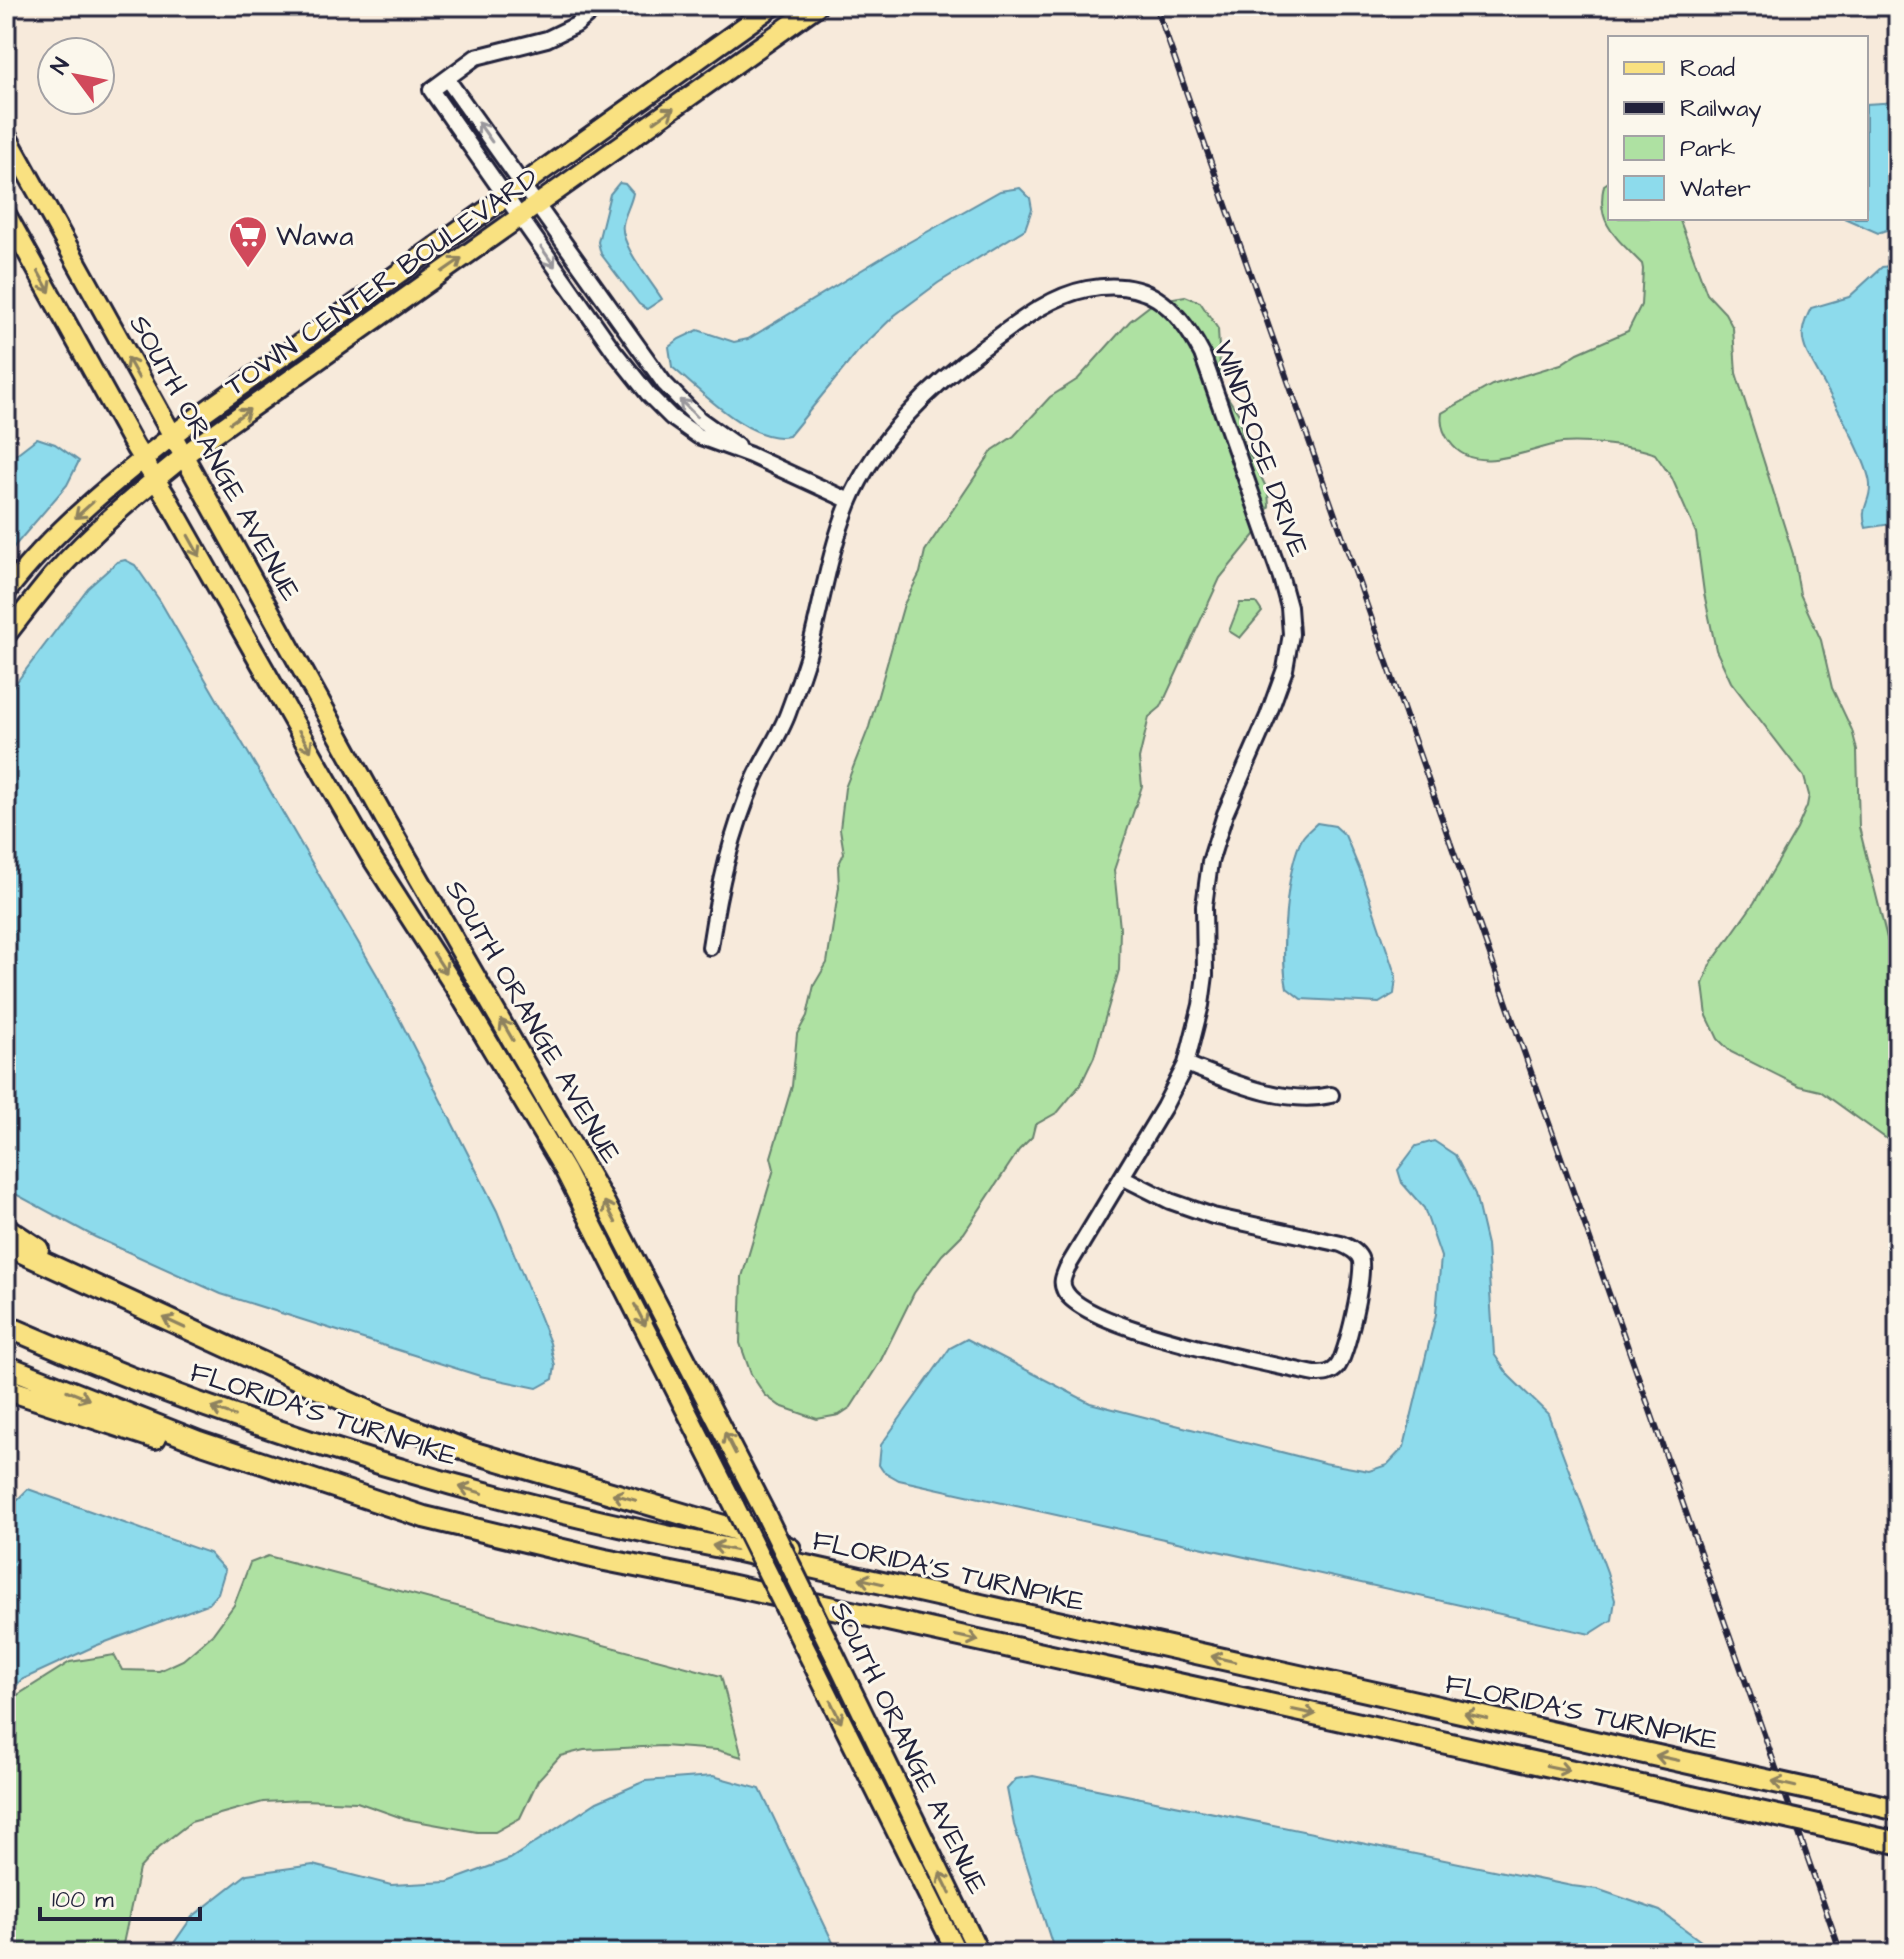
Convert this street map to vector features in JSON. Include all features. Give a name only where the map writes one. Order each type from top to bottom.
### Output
[{"type":"highway","points":[[6,1228],[74,1272],[143,1308]]},
{"type":"highway","points":[[6,1245],[385,1419],[468,1451],[778,1542],[828,1571]]},
{"type":"highway","name":"FLORIDA'S TURNPIKE","points":[[6,1326],[212,1409],[403,1471],[613,1526],[828,1571],[1898,1810]]},
{"type":"highway","points":[[6,1366],[199,1442],[424,1517]]},
{"type":"highway","points":[[6,1389],[187,1449],[424,1517],[605,1560],[1898,1843]]},
{"type":"main road","name":"TOWN CENTER BOULEVARD","points":[[6,592],[53,538],[142,459],[773,6]]},
{"type":"main road","name":"TOWN CENTER BOULEVARD","points":[[6,635],[53,576],[101,527],[182,457],[817,6]]},
{"type":"main road","name":"SOUTH ORANGE AVENUE","points":[[6,135],[385,819],[604,1201],[765,1513],[979,1953]]},
{"type":"main road","name":"SOUTH ORANGE AVENUE","points":[[6,214],[142,459],[370,855],[460,995],[565,1171],[957,1953]]},
{"type":"street","points":[[598,6],[576,25],[547,39],[476,57],[431,90],[614,351],[671,417],[698,436],[750,455],[850,501]]},
{"type":"street","points":[[447,79],[664,383],[699,419],[750,455]]},
{"type":"street","name":"WINDROSE DRIVE","points":[[710,947],[719,885],[733,830],[756,775],[786,718],[808,655],[830,560],[850,501],[883,445],[916,405],[963,362],[1023,319],[1072,292],[1104,286],[1133,287],[1152,295],[1187,325],[1202,354],[1281,578],[1289,607],[1291,634],[1285,669],[1225,814],[1210,862],[1204,906],[1205,975],[1186,1064],[1061,1282],[1066,1294],[1077,1304],[1132,1329],[1182,1344],[1315,1374],[1329,1373],[1339,1366],[1361,1273],[1361,1259],[1353,1250],[1341,1244],[1213,1216],[1170,1201],[1122,1177]]},
{"type":"street","points":[[614,351],[632,339]]},
{"type":"street","points":[[1186,1064],[1263,1090],[1298,1097],[1331,1095]]},
{"type":"green space","points":[[1608,182],[1608,220],[1680,220],[1707,294],[1725,313],[1733,328],[1736,373],[1793,554],[1800,594],[1821,640],[1832,688],[1852,730],[1857,750],[1859,827],[1898,982],[1898,1147],[1820,1091],[1799,1086],[1731,1052],[1718,1039],[1707,1016],[1703,984],[1710,965],[1754,903],[1797,829],[1809,795],[1804,777],[1731,682],[1716,650],[1696,533],[1672,478],[1655,454],[1610,445],[1562,443],[1503,458],[1474,458],[1461,453],[1443,429],[1442,413],[1492,385],[1561,364],[1628,331],[1641,305],[1643,269],[1605,220],[1604,185]]},
{"type":"green space","points":[[1185,296],[1200,302],[1218,329],[1221,387],[1240,416],[1243,441],[1268,491],[1269,506],[1255,535],[1220,578],[1161,707],[1149,717],[1139,759],[1142,786],[1114,870],[1120,928],[1119,970],[1094,1057],[1081,1084],[1058,1112],[1035,1125],[1032,1137],[1019,1150],[964,1233],[942,1255],[914,1293],[880,1362],[851,1407],[839,1415],[817,1419],[780,1406],[765,1395],[751,1374],[740,1343],[742,1277],[774,1169],[771,1157],[792,1086],[797,1034],[807,1016],[814,985],[827,963],[839,887],[838,866],[844,853],[840,829],[845,788],[869,727],[904,604],[920,573],[925,551],[993,450],[1014,436],[1050,397],[1078,379],[1130,321],[1156,301]]},
{"type":"green space","points":[[1240,603],[1256,603],[1262,612],[1240,638],[1229,631]]},
{"type":"green space","points":[[268,1556],[721,1676],[742,1757],[717,1750],[662,1746],[584,1750],[560,1756],[538,1780],[520,1818],[495,1832],[477,1832],[405,1819],[357,1802],[263,1802],[191,1822],[159,1847],[139,1869],[123,1944],[118,1953],[19,1953],[6,1935],[6,1715],[16,1696],[70,1662],[114,1655],[122,1670],[159,1671],[183,1660],[212,1635],[234,1605],[250,1563]]},
{"type":"water","points":[[1898,102],[1898,226],[1878,233],[1849,220],[1868,220],[1868,104]]},
{"type":"water","points":[[619,183],[625,184],[633,193],[623,224],[626,242],[662,299],[647,309],[639,304],[601,254],[598,242],[610,194]]},
{"type":"water","points":[[1020,188],[1030,198],[1032,209],[1025,229],[938,283],[895,315],[859,350],[789,436],[774,437],[743,424],[672,367],[669,347],[679,339],[698,330],[734,342],[748,339],[1000,191]]},
{"type":"water","points":[[1898,265],[1898,523],[1866,528],[1864,509],[1870,491],[1868,473],[1807,353],[1803,330],[1811,308],[1849,297],[1882,267]]},
{"type":"water","points":[[37,438],[55,444],[79,461],[67,485],[6,556],[6,462]]},
{"type":"water","points":[[125,560],[135,565],[160,601],[377,975],[497,1211],[550,1343],[555,1366],[553,1379],[537,1388],[480,1376],[221,1294],[95,1237],[6,1189],[6,696],[88,588],[117,562]]},
{"type":"water","points":[[1317,823],[1335,826],[1345,835],[1361,873],[1396,977],[1394,994],[1379,1003],[1301,999],[1287,988],[1284,955],[1292,868],[1303,837]]},
{"type":"water","points":[[1434,1141],[1455,1155],[1475,1194],[1487,1245],[1494,1354],[1509,1376],[1548,1414],[1607,1572],[1615,1600],[1612,1620],[1590,1634],[899,1480],[879,1465],[881,1445],[950,1348],[967,1339],[1090,1403],[1324,1463],[1369,1471],[1387,1465],[1404,1447],[1436,1314],[1441,1257],[1424,1208],[1402,1183],[1398,1170],[1416,1146]]},
{"type":"water","points":[[28,1489],[209,1553],[225,1570],[218,1593],[208,1604],[95,1646],[21,1680],[6,1698],[6,1520],[16,1501]]},
{"type":"water","points":[[713,1776],[760,1789],[838,1953],[167,1953],[192,1917],[247,1874],[313,1865],[391,1885],[448,1882],[510,1859],[597,1802],[645,1781]]},
{"type":"water","points":[[1033,1776],[1597,1889],[1660,1911],[1706,1945],[1710,1953],[1055,1953],[1014,1825],[1007,1789],[1016,1779]]},
{"type":"railway","points":[[1156,6],[1841,1953]]},
{"type":"place","name":"Wawa","points":[[248,269]]}]
